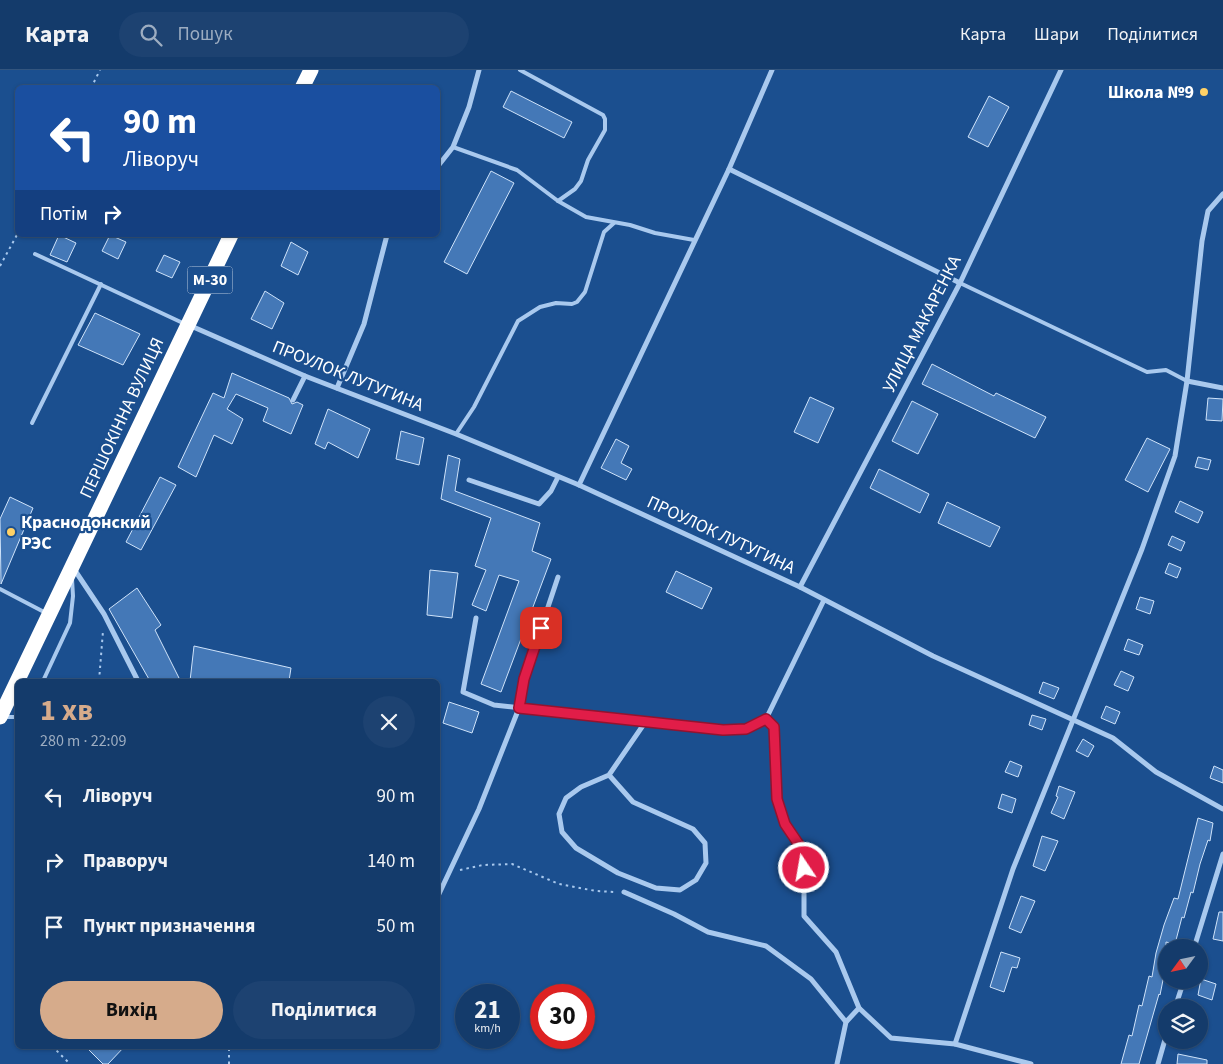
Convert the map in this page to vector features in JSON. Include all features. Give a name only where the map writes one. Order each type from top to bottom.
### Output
[{"type":"highway","points":[[304,85],[311,70]]},
{"type":"highway","name":"М-30","points":[[188,325],[230,237]]},
{"type":"highway","name":"ПЕРШОКІННА ВУЛИЦЯ","points":[[18,679],[188,325]]},
{"type":"highway","name":"ПЕРШОКІННА ВУЛИЦЯ","points":[[0,717],[15,685]]},
{"type":"street","points":[[440,164],[453,148],[469,107],[479,70]]},
{"type":"street","points":[[579,485],[729,169],[772,70]]},
{"type":"street","name":"УЛИЦА МАКАРЕНКА","points":[[800,586],[960,283],[1060,70]]},
{"type":"street","points":[[729,169],[960,283]]},
{"type":"street","points":[[956,1044],[1013,869],[1142,550],[1175,456],[1187,381],[1202,241],[1208,211],[1223,194]]},
{"type":"street","points":[[337,388],[364,324],[386,237]]},
{"type":"street","name":"ПРОУЛОК ЛУТУГИНА","points":[[188,325],[204,330],[305,376],[456,434],[579,485],[800,586],[933,656],[1113,738],[1156,772],[1223,808]]},
{"type":"street","points":[[293,400],[305,376]]},
{"type":"street","points":[[1187,381],[1223,388]]},
{"type":"street","points":[[469,480],[539,504],[551,491],[558,477]]},
{"type":"street","points":[[72,566],[104,614],[137,679]]},
{"type":"street","points":[[440,892],[479,809],[519,708],[524,679],[558,576]]},
{"type":"street","points":[[476,618],[463,692],[494,705],[723,730],[746,729],[766,719],[824,600]]},
{"type":"street","points":[[766,719],[774,727],[777,799],[785,824],[804,852],[804,916],[836,952],[859,1008],[891,1038],[956,1044],[1031,1064]]},
{"type":"street","points":[[609,775],[633,802],[693,829],[705,843],[706,863],[696,880],[680,890],[656,888],[618,873],[576,848],[562,832],[559,814],[566,798],[581,787],[609,775],[646,721]]},
{"type":"street","points":[[1197,939],[1223,854]]},
{"type":"street","points":[[624,892],[674,914],[708,932],[766,946],[811,979],[846,1022]]},
{"type":"street","points":[[837,1064],[846,1022],[859,1008]]},
{"type":"street","points":[[1158,1064],[1162,1049]]},
{"type":"lane","points":[[520,70],[603,115],[605,119],[604,130],[588,160],[581,181],[575,189],[558,201]]},
{"type":"lane","points":[[453,148],[517,170],[558,201],[586,217],[694,240]]},
{"type":"lane","points":[[456,434],[474,407],[518,321],[540,307],[577,302],[585,292],[604,232],[614,222]]},
{"type":"lane","points":[[35,254],[188,325]]},
{"type":"lane","points":[[960,283],[1147,372],[1166,370],[1187,381]]},
{"type":"lane","points":[[32,423],[101,284]]},
{"type":"lane","points":[[44,679],[70,623],[73,596],[72,566]]},
{"type":"lane","points":[[0,589],[48,614]]},
{"type":"lane","points":[[0,717],[15,717]]},
{"type":"path","points":[[92,85],[100,70]]},
{"type":"path","points":[[0,266],[16,237]]},
{"type":"path","points":[[99,679],[104,614]]},
{"type":"path","points":[[449,872],[483,865],[512,864],[559,884],[596,891],[624,892]]},
{"type":"path","points":[[55,1049],[70,1064]]},
{"type":"path","points":[[229,1049],[229,1064]]},
{"type":"building","points":[[511,91],[572,122],[564,138],[503,107]]},
{"type":"building","points":[[989,96],[1009,107],[988,147],[968,137]]},
{"type":"building","points":[[491,171],[514,183],[467,274],[444,262]]},
{"type":"building","points":[[58,237],[63,237],[76,243],[67,262],[50,255]]},
{"type":"building","points":[[109,237],[115,237],[126,242],[118,259],[102,251]]},
{"type":"building","points":[[291,242],[308,252],[298,275],[281,266]]},
{"type":"building","points":[[164,255],[180,262],[172,278],[156,271]]},
{"type":"building","points":[[265,291],[284,303],[272,329],[251,319]]},
{"type":"building","points":[[95,313],[140,334],[123,365],[78,345]]},
{"type":"building","points":[[932,364],[994,396],[996,393],[1046,417],[1035,438],[922,384]]},
{"type":"building","points":[[232,373],[289,398],[292,404],[297,402],[303,405],[291,434],[263,421],[268,408],[236,394],[227,409],[243,419],[232,444],[214,435],[196,477],[178,467],[213,393],[224,398]]},
{"type":"building","points":[[810,397],[834,408],[818,443],[794,432]]},
{"type":"building","points":[[1208,398],[1223,399],[1222,421],[1206,420]]},
{"type":"building","points":[[912,401],[938,414],[918,454],[892,441]]},
{"type":"building","points":[[328,409],[370,429],[358,458],[328,442],[325,449],[315,444]]},
{"type":"building","points":[[401,431],[424,438],[419,465],[396,459]]},
{"type":"building","points":[[1147,438],[1170,449],[1148,492],[1125,480]]},
{"type":"building","points":[[616,439],[629,446],[621,463],[632,469],[626,480],[601,468]]},
{"type":"building","points":[[448,455],[460,459],[455,491],[540,523],[532,551],[551,559],[501,692],[481,684],[519,581],[499,575],[486,611],[472,605],[486,570],[475,566],[491,518],[441,499]]},
{"type":"building","points":[[1198,457],[1211,460],[1208,470],[1195,467]]},
{"type":"building","points":[[879,469],[929,494],[920,513],[870,488]]},
{"type":"building","points":[[160,477],[176,485],[141,550],[126,542]]},
{"type":"building","name":"Краснодонский РЭС","points":[[10,497],[33,508],[1,584],[0,519]]},
{"type":"building","points":[[1180,501],[1203,512],[1198,523],[1175,512]]},
{"type":"building","points":[[947,502],[1000,527],[990,547],[938,523]]},
{"type":"building","points":[[1172,536],[1185,542],[1181,551],[1168,545]]},
{"type":"building","points":[[1169,563],[1181,568],[1177,578],[1165,573]]},
{"type":"building","points":[[430,570],[458,573],[452,618],[427,615]]},
{"type":"building","points":[[676,571],[712,588],[702,609],[666,592]]},
{"type":"building","points":[[137,588],[161,625],[155,630],[179,678],[149,679],[109,609]]},
{"type":"building","points":[[1140,597],[1154,601],[1150,614],[1136,609]]},
{"type":"building","points":[[1128,639],[1143,645],[1139,655],[1124,650]]},
{"type":"building","points":[[194,646],[291,668],[289,679],[190,679]]},
{"type":"building","points":[[1121,671],[1134,677],[1128,691],[1114,685]]},
{"type":"building","points":[[1043,682],[1059,688],[1054,699],[1039,693]]},
{"type":"building","points":[[449,702],[479,712],[472,733],[443,723]]},
{"type":"building","points":[[1106,706],[1120,712],[1115,724],[1101,718]]},
{"type":"building","points":[[1032,715],[1046,719],[1042,730],[1029,725]]},
{"type":"building","points":[[1083,739],[1094,746],[1088,757],[1076,751]]},
{"type":"building","points":[[1010,761],[1022,766],[1018,777],[1005,772]]},
{"type":"building","points":[[1214,766],[1223,770],[1223,783],[1210,778]]},
{"type":"building","points":[[1059,786],[1075,792],[1064,819],[1051,813],[1058,797],[1056,796]]},
{"type":"building","points":[[1002,794],[1016,799],[1012,813],[998,808]]},
{"type":"building","points":[[1198,818],[1213,823],[1210,841],[1208,840],[1193,893],[1191,892],[1176,939],[1160,939],[1174,898],[1178,899]]},
{"type":"building","points":[[1042,836],[1058,841],[1045,871],[1033,866]]},
{"type":"building","points":[[1021,896],[1035,901],[1021,933],[1009,928]]},
{"type":"building","points":[[1219,912],[1223,912],[1223,941],[1213,939]]},
{"type":"building","points":[[1158,946],[1158,989],[1161,989],[1139,1064],[1121,1064],[1129,1035],[1132,1036],[1139,1005],[1142,1006],[1149,976],[1152,977]]},
{"type":"building","points":[[1001,952],[1020,958],[1017,968],[1012,967],[1004,992],[990,987]]},
{"type":"building","points":[[1208,981],[1216,984],[1212,1000],[1198,995],[1199,989],[1208,989]]},
{"type":"building","points":[[88,1049],[122,1049],[108,1064],[103,1064]]},
{"type":"building","points":[[1178,1054],[1207,1060],[1207,1064],[1177,1064]]},
{"type":"place","name":"Школа №9","points":[[1204,92]]},
{"type":"place","name":"Краснодонский РЭС","points":[[11,532]]},
{"type":"route","points":[[541,628],[524,679],[519,708],[723,730],[746,729],[766,719],[774,727],[777,799],[785,824],[804,852],[804,868]]}]
